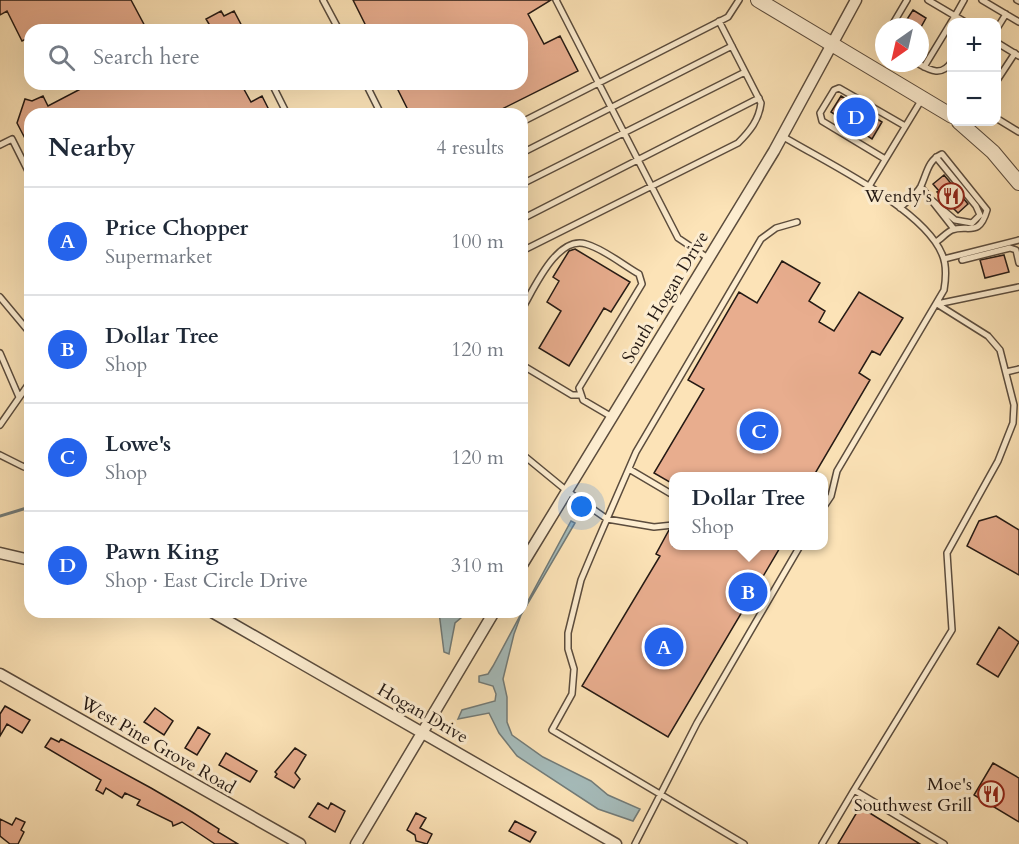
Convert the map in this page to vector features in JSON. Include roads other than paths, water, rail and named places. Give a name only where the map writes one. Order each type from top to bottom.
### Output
[{"type":"street","points":[[758,0],[922,98],[947,110]]},
{"type":"street","name":"South Hogan Drive","points":[[528,556],[782,136],[856,0]]},
{"type":"street","points":[[964,126],[993,152],[1019,183]]},
{"type":"street","points":[[0,553],[24,559]]},
{"type":"street","name":"Hogan Drive","points":[[223,618],[616,844]]},
{"type":"street","points":[[356,844],[490,618]]},
{"type":"street","name":"West Pine Grove Road","points":[[0,674],[300,844]]},
{"type":"street","points":[[275,844],[281,834]]},
{"type":"lane","points":[[323,0],[336,24]]},
{"type":"lane","points":[[556,0],[678,238],[708,258]]},
{"type":"lane","points":[[528,119],[728,17],[739,0]]},
{"type":"lane","points":[[896,18],[907,0]]},
{"type":"lane","points":[[928,0],[958,18]]},
{"type":"lane","points":[[929,59],[964,0]]},
{"type":"lane","points":[[982,0],[1019,22]]},
{"type":"lane","points":[[1001,22],[1006,14]]},
{"type":"lane","points":[[528,247],[738,143],[760,114],[762,103],[719,21]]},
{"type":"lane","points":[[1001,45],[1017,54],[1001,75]]},
{"type":"lane","points":[[528,150],[732,46]]},
{"type":"lane","points":[[929,70],[934,72],[942,71],[947,65]]},
{"type":"lane","points":[[528,181],[745,72]]},
{"type":"lane","points":[[885,159],[822,121],[820,113],[829,98],[834,90],[843,89],[905,126]]},
{"type":"lane","points":[[275,90],[284,108]]},
{"type":"lane","points":[[369,90],[378,108]]},
{"type":"lane","points":[[528,216],[637,158],[759,98]]},
{"type":"lane","points":[[868,188],[922,98]]},
{"type":"lane","points":[[1001,121],[1019,132]]},
{"type":"lane","points":[[782,136],[919,222],[936,242],[944,259],[946,274],[945,290],[837,471],[828,500]]},
{"type":"lane","points":[[0,146],[12,140],[24,163]]},
{"type":"lane","points":[[900,208],[921,187],[925,173],[936,157],[942,154],[987,210],[984,220],[975,228],[954,229],[936,242]]},
{"type":"lane","points":[[928,197],[962,223],[972,223],[980,215],[976,206],[936,157]]},
{"type":"lane","points":[[921,187],[954,229]]},
{"type":"lane","points":[[744,844],[552,730],[572,694],[574,675],[568,649],[568,633],[581,580],[629,469],[761,239],[776,228],[797,222]]},
{"type":"lane","points":[[944,259],[1019,240]]},
{"type":"lane","points":[[528,299],[553,258],[561,249],[576,242],[587,244],[639,274],[642,284],[579,388],[579,395],[583,400],[612,417]]},
{"type":"lane","points":[[962,260],[1010,248],[1016,250],[1019,263]]},
{"type":"lane","points":[[937,304],[1019,287]]},
{"type":"lane","points":[[0,297],[24,326]]},
{"type":"lane","points":[[822,844],[952,630],[947,553],[998,461],[1013,423],[1014,405],[1000,350],[988,336],[937,304]]},
{"type":"lane","points":[[0,353],[19,398]]},
{"type":"lane","points":[[528,369],[572,395],[579,395]]},
{"type":"lane","points":[[1006,372],[1019,369]]},
{"type":"lane","points":[[0,425],[24,391]]},
{"type":"lane","points":[[0,455],[24,467]]},
{"type":"lane","points":[[528,459],[567,491],[607,519],[654,527],[669,525]]},
{"type":"lane","points":[[629,469],[669,493]]},
{"type":"lane","points":[[635,844],[698,723],[798,550]]},
{"type":"lane","points":[[854,790],[944,844]]},
{"type":"waterway","points":[[0,516],[24,509]]},
{"type":"place","name":"Pawn King","points":[[856,117]]},
{"type":"place","name":"Wendy's","points":[[951,196]]},
{"type":"place","name":"Lowe's","points":[[759,431]]},
{"type":"place","name":"Dollar Tree","points":[[748,592]]},
{"type":"place","name":"Price Chopper","points":[[664,647]]},
{"type":"place","name":"Moe's Southwest Grill","points":[[991,794]]}]
